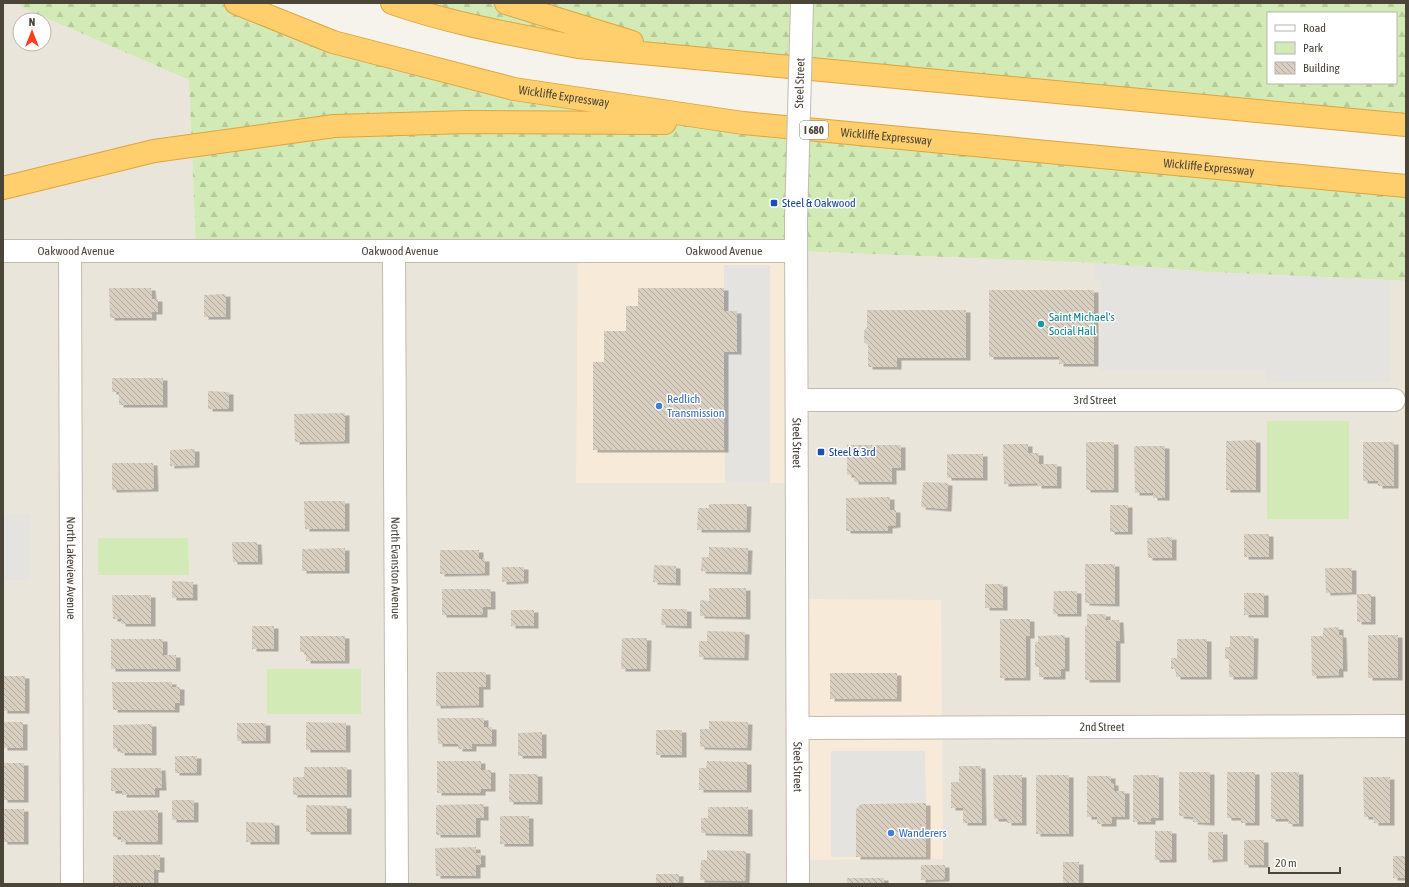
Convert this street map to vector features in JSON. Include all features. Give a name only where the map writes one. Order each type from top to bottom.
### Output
[{"type":"highway","name":"Wickliffe Expressway","points":[[236,3],[334,42],[514,89],[743,123],[1406,186]]},
{"type":"highway","points":[[392,3],[417,12],[493,30],[578,47],[1406,125]]},
{"type":"highway","points":[[506,3],[676,56]]},
{"type":"highway","points":[[3,188],[154,151],[334,126],[468,122],[743,123]]},
{"type":"street","name":"Steel Street","points":[[798,884],[796,220],[802,3]]},
{"type":"street","name":"Oakwood Avenue","points":[[3,251],[796,251]]},
{"type":"street","name":"North Lakeview Avenue","points":[[70,251],[72,884]]},
{"type":"street","name":"North Evanston Avenue","points":[[394,251],[397,884]]},
{"type":"street","name":"3rd Street","points":[[797,400],[1394,400]]},
{"type":"street","name":"2nd Street","points":[[798,728],[1406,726]]},
{"type":"shaded area","points":[[3,3],[18,3],[23,8],[32,12],[12,12],[12,52],[52,52],[52,21],[189,80],[196,251],[796,251],[1095,263],[1207,272],[1406,281],[1406,884],[3,884]]},
{"type":"shaded area","points":[[578,251],[796,251],[797,483],[576,483]]},
{"type":"shaded area","points":[[1095,263],[1207,272],[1389,280],[1390,382],[1266,381],[1266,371],[1100,371],[1101,280],[1095,280]]},
{"type":"shaded area","points":[[724,265],[770,265],[770,483],[725,483],[724,352],[737,352],[737,311],[724,311]]},
{"type":"shaded area","points":[[3,514],[30,514],[30,580],[3,580]]},
{"type":"shaded area","points":[[797,599],[941,600],[943,859],[798,860]]},
{"type":"shaded area","points":[[831,751],[925,751],[926,803],[861,804],[856,809],[856,857],[831,857]]},
{"type":"green space","points":[[18,3],[236,3],[514,89],[1406,186],[1406,281],[1207,272],[1095,263],[796,251],[196,251],[189,80],[52,21],[52,12],[32,12],[23,8]]},
{"type":"green space","points":[[392,3],[1406,3],[1406,125],[578,47]]},
{"type":"green space","points":[[1267,421],[1349,421],[1349,519],[1267,519]]},
{"type":"green space","points":[[98,538],[188,538],[189,575],[98,575]]},
{"type":"green space","points":[[267,669],[361,669],[361,714],[267,714]]},
{"type":"building","points":[[109,288],[151,288],[152,299],[158,299],[158,312],[152,312],[152,318],[110,318]]},
{"type":"building","name":"Redlich Transmission","points":[[638,288],[724,288],[724,311],[737,311],[737,352],[724,352],[724,450],[593,450],[593,362],[604,362],[604,331],[626,331],[626,306],[638,306]]},
{"type":"building","name":"Saint Michael's Social Hall","points":[[989,290],[1094,290],[1094,364],[1059,364],[1059,357],[989,357]]},
{"type":"building","points":[[226,294],[226,317],[204,317],[204,295]]},
{"type":"building","points":[[867,310],[966,310],[966,358],[897,358],[897,367],[868,367],[868,345],[864,342],[864,331],[867,327]]},
{"type":"building","points":[[112,378],[163,378],[163,405],[119,405],[119,392],[112,392]]},
{"type":"building","points":[[208,391],[229,392],[229,409],[208,409]]},
{"type":"building","points":[[345,413],[345,441],[295,442],[294,414]]},
{"type":"building","points":[[1256,440],[1256,490],[1226,490],[1226,441]]},
{"type":"building","points":[[1086,442],[1114,442],[1114,490],[1086,490]]},
{"type":"building","points":[[1363,442],[1394,442],[1394,486],[1378,486],[1378,481],[1363,481]]},
{"type":"building","points":[[1003,444],[1028,444],[1028,453],[1039,453],[1039,464],[1057,464],[1057,486],[1037,486],[1037,483],[1004,484]]},
{"type":"building","points":[[847,445],[901,445],[901,468],[892,468],[892,482],[854,482],[854,475],[847,475]]},
{"type":"building","points":[[1134,446],[1165,446],[1165,498],[1153,498],[1153,493],[1135,493]]},
{"type":"building","points":[[195,449],[195,465],[170,466],[170,450]]},
{"type":"building","points":[[947,454],[983,454],[983,478],[947,478]]},
{"type":"building","points":[[112,463],[153,463],[154,489],[112,490]]},
{"type":"building","points":[[923,482],[948,483],[947,509],[921,507]]},
{"type":"building","points":[[890,497],[890,510],[896,510],[896,525],[888,526],[888,531],[846,531],[846,498]]},
{"type":"building","points":[[304,501],[345,501],[345,529],[305,529]]},
{"type":"building","points":[[709,504],[747,504],[746,530],[697,530],[698,508],[709,508]]},
{"type":"building","points":[[1110,505],[1128,505],[1128,532],[1110,532]]},
{"type":"building","points":[[1244,534],[1269,534],[1269,557],[1244,557]]},
{"type":"building","points":[[1172,537],[1172,558],[1148,558],[1147,538]]},
{"type":"building","points":[[232,542],[257,542],[258,562],[233,562]]},
{"type":"building","points":[[709,547],[748,548],[747,572],[701,571],[702,557],[709,557]]},
{"type":"building","points":[[345,548],[345,571],[302,571],[302,549]]},
{"type":"building","points":[[440,550],[479,550],[479,559],[485,559],[485,573],[440,574]]},
{"type":"building","points":[[1085,564],[1115,564],[1115,604],[1085,603]]},
{"type":"building","points":[[654,565],[676,566],[676,583],[653,582]]},
{"type":"building","points":[[502,567],[524,567],[524,581],[502,582]]},
{"type":"building","points":[[1325,568],[1352,568],[1352,592],[1326,593]]},
{"type":"building","points":[[172,581],[193,582],[193,598],[172,598]]},
{"type":"building","points":[[985,584],[1003,584],[1003,608],[985,608]]},
{"type":"building","points":[[709,588],[746,588],[746,617],[700,616],[700,600],[709,601]]},
{"type":"building","points":[[442,589],[491,589],[491,607],[483,607],[483,615],[442,615]]},
{"type":"building","points":[[1054,591],[1077,591],[1077,614],[1053,614]]},
{"type":"building","points":[[1244,593],[1264,593],[1264,615],[1244,615]]},
{"type":"building","points":[[1357,594],[1371,594],[1371,622],[1357,622]]},
{"type":"building","points":[[112,595],[151,595],[151,624],[121,624],[121,619],[113,619]]},
{"type":"building","points":[[662,609],[687,609],[687,626],[661,625]]},
{"type":"building","points":[[511,610],[534,610],[534,626],[511,626]]},
{"type":"building","points":[[1087,614],[1106,614],[1106,620],[1119,620],[1120,641],[1116,641],[1116,680],[1085,680],[1085,626],[1087,626]]},
{"type":"building","points":[[1000,619],[1030,619],[1030,636],[1026,636],[1026,678],[1000,678]]},
{"type":"building","points":[[252,626],[274,626],[274,649],[252,649]]},
{"type":"building","points":[[1339,627],[1339,635],[1342,635],[1343,669],[1339,669],[1339,675],[1312,676],[1311,636],[1323,636],[1323,628]]},
{"type":"building","points":[[707,631],[745,632],[744,658],[699,657],[699,641],[707,641]]},
{"type":"building","points":[[1065,635],[1065,669],[1061,669],[1061,677],[1039,677],[1039,667],[1035,667],[1035,642],[1038,642],[1038,636]]},
{"type":"building","points":[[1368,635],[1398,635],[1398,678],[1368,678]]},
{"type":"building","points":[[300,636],[345,636],[345,661],[306,661],[306,652],[300,652]]},
{"type":"building","points":[[1230,636],[1254,636],[1253,677],[1229,677],[1229,659],[1225,659],[1225,647],[1230,647]]},
{"type":"building","points":[[622,638],[647,638],[646,669],[621,669]]},
{"type":"building","points":[[111,639],[163,639],[163,655],[176,655],[176,669],[111,669]]},
{"type":"building","points":[[1177,639],[1207,639],[1207,677],[1176,677],[1176,669],[1171,669],[1171,658],[1177,658]]},
{"type":"building","points":[[436,672],[486,672],[486,687],[479,687],[479,705],[436,706]]},
{"type":"building","points":[[830,673],[897,673],[897,699],[830,699]]},
{"type":"building","points":[[3,676],[25,676],[25,711],[3,711]]},
{"type":"building","points":[[112,682],[172,682],[172,687],[180,687],[180,703],[175,703],[175,710],[113,710]]},
{"type":"building","points":[[437,718],[484,718],[484,727],[492,727],[492,744],[472,744],[472,749],[458,749],[458,744],[438,744]]},
{"type":"building","points":[[709,721],[748,722],[747,748],[700,747],[700,729],[709,729]]},
{"type":"building","points":[[3,722],[23,722],[23,748],[3,748]]},
{"type":"building","points":[[306,722],[346,723],[346,750],[306,750]]},
{"type":"building","points":[[237,723],[266,723],[266,741],[237,741]]},
{"type":"building","points":[[152,724],[152,753],[120,753],[120,748],[113,749],[113,725]]},
{"type":"building","points":[[656,730],[682,730],[682,755],[656,755]]},
{"type":"building","points":[[542,732],[542,756],[518,756],[518,733]]},
{"type":"building","points":[[175,756],[197,756],[197,773],[175,773]]},
{"type":"building","points":[[437,761],[481,761],[481,770],[491,770],[491,789],[481,789],[481,793],[437,793]]},
{"type":"building","points":[[707,761],[747,762],[747,790],[699,790],[699,768],[706,768]]},
{"type":"building","points":[[3,763],[24,763],[24,800],[3,800]]},
{"type":"building","points":[[959,766],[981,766],[982,823],[963,823],[963,808],[951,808],[951,782],[959,782]]},
{"type":"building","points":[[304,767],[347,767],[347,795],[293,795],[293,777],[304,777]]},
{"type":"building","points":[[111,768],[161,768],[162,788],[155,788],[155,795],[122,795],[122,791],[111,791]]},
{"type":"building","points":[[1179,772],[1210,772],[1210,823],[1193,822],[1193,817],[1179,816]]},
{"type":"building","points":[[1227,772],[1255,772],[1255,823],[1241,823],[1241,818],[1227,818]]},
{"type":"building","points":[[1271,772],[1299,772],[1299,824],[1288,824],[1288,819],[1271,819]]},
{"type":"building","points":[[509,774],[538,774],[538,802],[509,802]]},
{"type":"building","points":[[993,775],[1022,775],[1022,823],[1007,823],[1007,819],[994,819]]},
{"type":"building","points":[[1036,775],[1069,775],[1069,834],[1036,834]]},
{"type":"building","points":[[1133,775],[1159,775],[1159,818],[1151,818],[1151,822],[1133,822]]},
{"type":"building","points":[[1087,776],[1111,776],[1111,783],[1114,783],[1114,791],[1125,791],[1125,817],[1112,817],[1112,824],[1097,824],[1097,817],[1087,817]]},
{"type":"building","points":[[1363,777],[1390,777],[1390,823],[1374,823],[1373,817],[1364,817]]},
{"type":"building","points":[[172,800],[194,800],[194,820],[172,820]]},
{"type":"building","name":"Wanderers","points":[[926,803],[926,857],[856,857],[856,809],[861,804]]},
{"type":"building","points":[[484,804],[484,818],[476,818],[476,835],[436,835],[436,805]]},
{"type":"building","points":[[306,805],[347,806],[347,832],[306,832]]},
{"type":"building","points":[[708,807],[748,807],[748,834],[701,833],[701,818],[708,818]]},
{"type":"building","points":[[3,809],[24,809],[24,842],[3,842]]},
{"type":"building","points":[[158,810],[158,842],[121,842],[121,837],[113,837],[113,811]]},
{"type":"building","points":[[500,816],[529,816],[529,844],[500,844]]},
{"type":"building","points":[[246,822],[275,823],[275,842],[246,842]]},
{"type":"building","points":[[1155,831],[1172,831],[1172,860],[1155,860]]},
{"type":"building","points":[[1208,832],[1223,832],[1223,859],[1208,860]]},
{"type":"building","points":[[1244,840],[1264,840],[1264,865],[1244,865]]},
{"type":"building","points":[[476,847],[476,853],[481,853],[481,865],[476,865],[476,876],[436,876],[435,848]]},
{"type":"building","points":[[707,850],[746,851],[745,881],[700,880],[701,860],[707,860]]},
{"type":"building","points":[[113,855],[160,855],[160,870],[154,870],[154,883],[113,883]]},
{"type":"building","points":[[1393,856],[1406,856],[1406,878],[1393,878]]},
{"type":"building","points":[[1063,862],[1079,862],[1079,884],[1063,884]]},
{"type":"building","points":[[921,865],[945,865],[945,879],[921,880]]},
{"type":"building","points":[[656,874],[679,874],[679,884],[656,884]]},
{"type":"building","points":[[847,878],[884,878],[884,884],[847,884]]},
{"type":"place","name":"Steel & Oakwood","points":[[774,203]]},
{"type":"place","name":"Saint Michael's Social Hall","points":[[1041,324]]},
{"type":"place","name":"Redlich Transmission","points":[[659,406]]},
{"type":"place","name":"Steel & 3rd","points":[[821,452]]},
{"type":"place","name":"Wanderers","points":[[891,833]]}]
